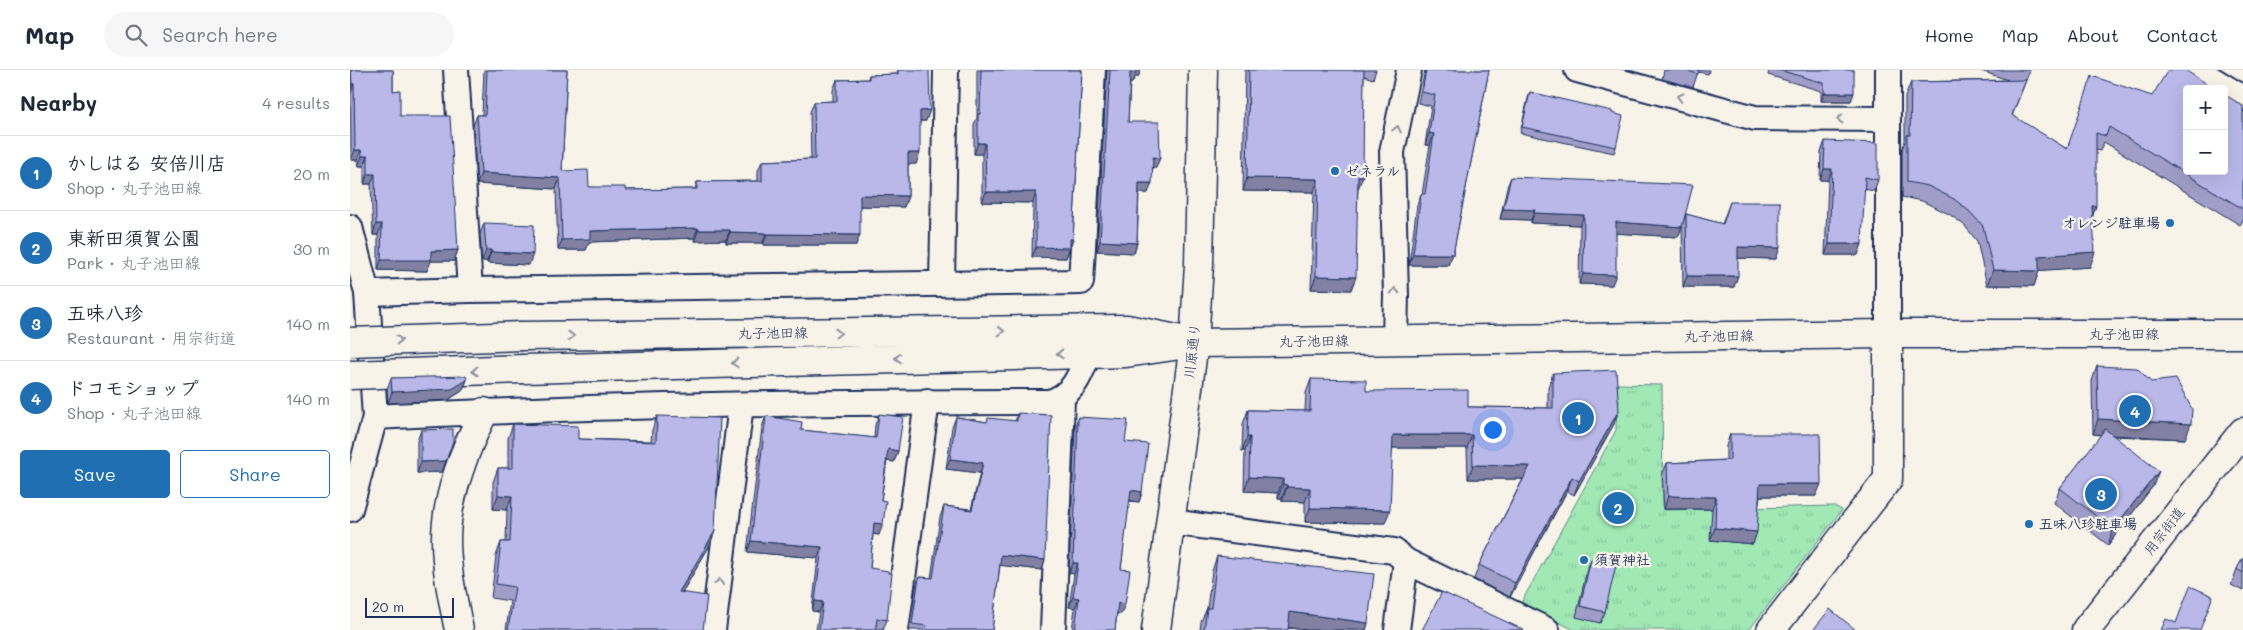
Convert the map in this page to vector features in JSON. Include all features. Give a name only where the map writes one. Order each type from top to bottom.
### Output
[{"type":"street","points":[[456,70],[470,290]]},
{"type":"street","points":[[942,283],[946,70]]},
{"type":"street","points":[[366,293],[1081,282],[1093,70]]},
{"type":"street","name":"川原通り","points":[[1156,630],[1194,343],[1199,265],[1203,70]]},
{"type":"street","points":[[1395,340],[1396,295],[1392,152],[1409,70]]},
{"type":"street","points":[[1577,70],[1755,118],[1888,119]]},
{"type":"street","points":[[1771,630],[1888,479],[1888,70]]},
{"type":"street","points":[[2197,70],[2243,98]]},
{"type":"street","points":[[350,227],[366,293],[375,417],[350,509]]},
{"type":"street","name":"丸子池田線","points":[[350,342],[522,336],[1194,343],[1888,334],[2243,334]]},
{"type":"street","name":"丸子池田線","points":[[350,375],[1089,353],[1126,341]]},
{"type":"street","points":[[1053,630],[1062,399],[1077,379],[1089,353]]},
{"type":"street","points":[[375,417],[741,405],[927,401],[1049,402],[1062,399]]},
{"type":"street","points":[[896,630],[927,401]]},
{"type":"street","points":[[713,630],[741,405]]},
{"type":"street","points":[[459,630],[448,567],[446,538],[450,508],[459,472],[484,412]]},
{"type":"street","name":"用宗街道","points":[[2086,630],[2243,432]]},
{"type":"street","points":[[1170,522],[1394,551],[1406,561],[1547,630]]},
{"type":"street","points":[[1397,630],[1406,561]]},
{"type":"green space","points":[[1617,384],[1662,385],[1663,510],[1834,506],[1842,510],[1749,630],[1574,630],[1521,603],[1616,430]]},
{"type":"building","points":[[351,70],[393,70],[393,91],[400,90],[400,116],[450,116],[458,250],[431,251],[431,260],[381,260],[382,224],[376,224],[375,174],[368,174],[368,156],[362,156],[361,150],[355,150],[354,84],[352,84]]},
{"type":"building","points":[[487,70],[567,70],[562,171],[588,170],[589,187],[625,187],[625,190],[697,189],[697,182],[762,181],[762,161],[815,159],[814,102],[837,101],[837,80],[869,79],[869,75],[898,74],[898,70],[929,70],[930,110],[920,111],[920,153],[908,153],[908,196],[860,195],[860,235],[767,234],[730,232],[730,230],[698,230],[698,228],[590,231],[590,239],[562,240],[560,178],[481,173],[477,115],[485,115]]},
{"type":"building","points":[[981,70],[1082,70],[1073,239],[1070,239],[1070,248],[1036,247],[1036,192],[986,192],[985,143],[978,143]]},
{"type":"building","points":[[1110,70],[1136,70],[1136,73],[1130,73],[1128,122],[1159,122],[1160,158],[1153,157],[1152,183],[1139,183],[1137,243],[1100,241]]},
{"type":"building","points":[[1249,70],[1364,70],[1363,176],[1358,176],[1356,277],[1316,276],[1318,179],[1247,178]]},
{"type":"building","points":[[1426,70],[1489,70],[1453,254],[1413,254],[1421,194],[1425,194],[1434,134],[1429,133],[1435,95],[1422,92]]},
{"type":"building","points":[[1684,70],[1699,70],[1698,74]]},
{"type":"building","points":[[1779,70],[1854,70],[1854,93],[1824,93],[1824,83]]},
{"type":"building","points":[[2168,70],[2185,70],[2209,85],[2183,85],[2183,172],[2109,127],[2106,136],[2096,133],[2096,206],[2092,206],[2095,252],[2039,256],[2039,271],[1993,270],[1983,226],[1969,211],[1954,199],[1928,186],[1907,182],[1907,135],[1910,135],[1911,82],[2026,80],[2012,115],[2067,149],[2092,76],[2152,96]]},
{"type":"building","points":[[1530,92],[1612,111],[1612,113],[1623,116],[1616,147],[1522,127]]},
{"type":"building","points":[[2228,97],[2243,106],[2243,209],[2187,175],[2228,175]]},
{"type":"building","points":[[1825,141],[1878,143],[1878,180],[1865,177],[1862,244],[1829,244],[1832,169],[1824,169]]},
{"type":"building","points":[[1511,177],[1693,185],[1682,227],[1616,222],[1616,275],[1583,274],[1584,215],[1534,213],[1535,210],[1503,209]]},
{"type":"building","points":[[1730,202],[1780,202],[1780,248],[1738,247],[1738,276],[1687,276],[1686,214],[1723,224]]},
{"type":"building","points":[[484,223],[534,225],[533,254],[491,252],[491,250],[486,250]]},
{"type":"building","points":[[2097,366],[2137,368],[2151,382],[2176,379],[2192,409],[2191,424],[2098,419]]},
{"type":"building","points":[[1616,370],[1619,410],[1579,481],[1572,477],[1515,583],[1479,565],[1530,466],[1473,465],[1472,435],[1393,435],[1390,510],[1310,508],[1310,488],[1287,487],[1287,485],[1283,484],[1283,479],[1249,477],[1250,437],[1247,437],[1248,410],[1310,411],[1311,379],[1366,380],[1366,391],[1468,390],[1468,407],[1553,408],[1553,373]]},
{"type":"building","points":[[466,376],[467,380],[452,389],[392,392],[391,378]]},
{"type":"building","points":[[1018,413],[1051,415],[1045,560],[1001,555],[992,630],[926,630],[927,626],[912,624],[919,577],[933,578],[944,506],[972,510],[983,463],[950,459],[956,417],[987,422],[988,418],[1017,421]]},
{"type":"building","points":[[879,414],[903,417],[898,451],[888,449],[881,500],[886,501],[883,524],[874,523],[870,568],[892,573],[887,620],[877,618],[876,630],[819,630],[823,602],[815,601],[822,547],[751,541],[766,416],[802,422],[801,430],[876,438]]},
{"type":"building","points":[[657,416],[720,418],[715,531],[679,592],[707,596],[703,630],[508,630],[515,587],[496,584],[501,542],[510,542],[512,496],[498,495],[498,468],[513,468],[513,424],[578,426],[578,439],[656,442]]},
{"type":"building","points":[[1078,417],[1128,420],[1125,442],[1148,444],[1142,492],[1131,490],[1121,569],[1130,570],[1125,604],[1118,603],[1115,630],[1075,630],[1079,598],[1073,597],[1078,563],[1073,563]]},
{"type":"building","points":[[453,429],[453,441],[446,461],[421,462],[421,430]]},
{"type":"building","points":[[2105,429],[2159,471],[2113,529],[2060,488]]},
{"type":"building","points":[[1730,434],[1820,434],[1821,484],[1760,484],[1757,532],[1715,528],[1716,497],[1668,496],[1667,463],[1730,460]]},
{"type":"building","points":[[1217,556],[1374,574],[1368,623],[1290,612],[1288,630],[1204,630],[1207,608],[1211,608]]},
{"type":"building","points":[[2243,558],[2243,573],[2237,569]]},
{"type":"building","points":[[1591,559],[1616,565],[1605,612],[1580,606]]},
{"type":"building","points":[[2190,586],[2213,596],[2200,630],[2161,630],[2166,619],[2176,623]]},
{"type":"building","points":[[1442,592],[1524,630],[1422,630]]},
{"type":"building","points":[[1830,609],[1856,630],[1813,630]]},
{"type":"place","name":"ゼネラル","points":[[1335,171]]},
{"type":"place","name":"オレンジ駐車場","points":[[2170,223]]},
{"type":"place","name":"ドコモショップ","points":[[2135,411]]},
{"type":"place","name":"かしはる 安倍川店","points":[[1578,418]]},
{"type":"place","name":"五味八珍","points":[[2101,494]]},
{"type":"place","name":"東新田須賀公園","points":[[1618,508]]},
{"type":"place","name":"五味八珍駐車場","points":[[2029,524]]},
{"type":"place","name":"須賀神社","points":[[1584,560]]}]
